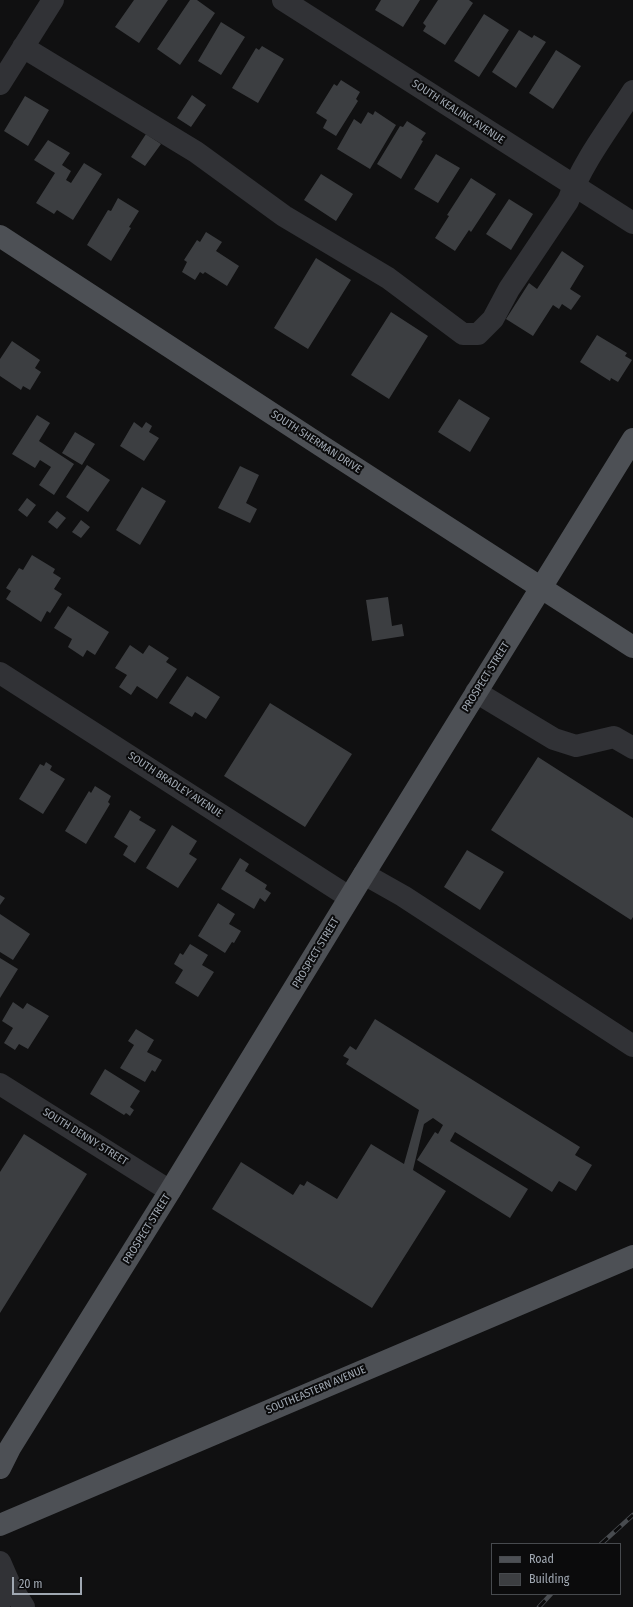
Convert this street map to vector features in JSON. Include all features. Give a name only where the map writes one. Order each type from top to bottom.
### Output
[{"type":"main road","name":"SOUTH SHERMAN DRIVE","points":[[0,236],[633,647]]},
{"type":"main road","name":"PROSPECT STREET","points":[[0,1468],[10,1448],[633,439]]},
{"type":"main road","name":"SOUTHEASTERN AVENUE","points":[[0,1525],[633,1256]]},
{"type":"street","points":[[0,84],[53,0]]},
{"type":"street","name":"SOUTH KEALING AVENUE","points":[[283,0],[633,223]]},
{"type":"street","points":[[23,47],[196,152],[284,216],[388,278],[463,334],[478,334],[493,319],[509,289],[568,200],[574,185],[633,91]]},
{"type":"street","name":"SOUTH BRADLEY AVENUE","points":[[0,673],[349,897]]},
{"type":"street","points":[[476,692],[554,739],[576,746],[614,737],[633,748]]},
{"type":"street","points":[[364,874],[403,896],[633,1046]]},
{"type":"street","name":"SOUTH DENNY STREET","points":[[0,1084],[170,1191]]},
{"type":"street","points":[[0,1562],[5,1594],[24,1607]]},
{"type":"building","points":[[134,0],[168,0],[139,43],[115,27]]},
{"type":"building","points":[[190,0],[197,0],[215,13],[180,65],[157,49]]},
{"type":"building","points":[[381,0],[420,0],[403,27],[375,10]]},
{"type":"building","points":[[438,0],[469,0],[473,3],[445,45],[423,31],[426,26],[423,23]]},
{"type":"building","points":[[484,14],[509,30],[479,77],[454,61]]},
{"type":"building","points":[[221,22],[245,37],[221,75],[198,61]]},
{"type":"building","points":[[519,30],[532,38],[534,35],[546,42],[516,88],[492,72]]},
{"type":"building","points":[[262,46],[284,59],[258,103],[232,88],[256,48],[259,50]]},
{"type":"building","points":[[556,50],[581,66],[553,109],[529,93]]},
{"type":"building","points":[[341,80],[360,92],[356,99],[358,101],[336,136],[323,128],[327,120],[316,113],[334,84],[337,86]]},
{"type":"building","points":[[192,95],[206,105],[191,127],[177,118]]},
{"type":"building","points":[[25,96],[49,110],[28,146],[4,131]]},
{"type":"building","points":[[375,111],[396,125],[370,169],[337,149],[354,119],[361,124],[368,112],[373,115]]},
{"type":"building","points":[[407,121],[426,133],[401,179],[377,164],[400,126],[403,127]]},
{"type":"building","points":[[146,134],[161,144],[145,166],[131,157]]},
{"type":"building","points":[[48,140],[70,153],[62,165],[71,171],[66,180],[71,183],[84,163],[102,174],[73,220],[57,210],[54,214],[36,203],[55,173],[34,160]]},
{"type":"building","points":[[436,154],[460,168],[438,203],[414,189]]},
{"type":"building","points":[[321,174],[353,194],[336,221],[304,200]]},
{"type":"building","points":[[471,178],[496,194],[471,232],[469,230],[455,251],[435,238],[449,216],[447,215]]},
{"type":"building","points":[[118,198],[139,211],[129,227],[131,228],[111,261],[87,245],[108,210],[111,211]]},
{"type":"building","points":[[509,199],[533,214],[511,250],[486,234]]},
{"type":"building","points":[[206,232],[222,242],[216,251],[239,266],[227,286],[205,272],[203,274],[200,272],[195,280],[182,272],[187,262],[184,260],[197,240],[200,242]]},
{"type":"building","points":[[562,251],[584,266],[570,289],[581,296],[571,310],[562,304],[559,309],[553,305],[533,336],[506,319],[529,283],[537,289]]},
{"type":"building","points":[[316,258],[351,280],[308,349],[274,328]]},
{"type":"building","points":[[391,312],[428,336],[389,399],[351,375]]},
{"type":"building","points":[[597,335],[627,353],[625,356],[632,360],[618,382],[611,378],[610,381],[580,362]]},
{"type":"building","points":[[12,341],[40,360],[35,368],[41,372],[30,390],[23,386],[21,390],[0,376],[0,359]]},
{"type":"building","points":[[459,399],[490,418],[470,452],[438,432]]},
{"type":"building","points":[[37,415],[50,423],[39,441],[74,464],[54,495],[39,485],[51,467],[40,460],[35,468],[12,454]]},
{"type":"building","points":[[134,422],[142,428],[146,422],[152,426],[149,432],[159,438],[144,461],[120,446]]},
{"type":"building","points":[[75,432],[95,444],[82,465],[62,453]]},
{"type":"building","points":[[87,465],[110,480],[88,512],[66,497]]},
{"type":"building","points":[[240,466],[259,475],[246,503],[257,509],[250,523],[218,508]]},
{"type":"building","points":[[142,487],[166,501],[140,545],[116,530]]},
{"type":"building","points":[[27,498],[36,505],[27,517],[18,510]]},
{"type":"building","points":[[57,511],[66,518],[57,529],[48,522]]},
{"type":"building","points":[[81,520],[90,527],[81,538],[72,532]]},
{"type":"building","points":[[32,555],[55,569],[53,573],[61,578],[54,589],[62,594],[50,613],[47,611],[41,622],[6,599],[11,591],[6,588],[19,568],[23,570]]},
{"type":"building","points":[[388,597],[392,626],[402,624],[404,636],[372,641],[366,600]]},
{"type":"building","points":[[68,606],[109,632],[95,655],[87,650],[83,657],[68,647],[72,639],[54,628]]},
{"type":"building","points":[[130,645],[143,654],[149,645],[169,658],[166,662],[177,669],[157,699],[137,686],[131,695],[119,687],[127,675],[115,668]]},
{"type":"building","points":[[187,676],[220,697],[206,719],[195,712],[192,717],[169,703]]},
{"type":"building","points":[[270,703],[352,754],[305,827],[224,776]]},
{"type":"building","points":[[538,757],[633,818],[633,917],[631,920],[491,830]]},
{"type":"building","points":[[46,762],[52,766],[50,770],[65,779],[43,814],[19,799],[40,764],[44,766]]},
{"type":"building","points":[[95,786],[111,796],[108,802],[110,804],[86,844],[65,831],[89,791],[91,793]]},
{"type":"building","points":[[130,810],[141,817],[139,820],[156,830],[135,863],[123,855],[128,846],[114,837]]},
{"type":"building","points":[[172,825],[197,841],[189,854],[197,859],[178,888],[146,868]]},
{"type":"building","points":[[467,850],[504,872],[480,910],[444,887]]},
{"type":"building","points":[[240,858],[249,864],[245,871],[267,885],[265,889],[271,893],[265,902],[260,898],[254,909],[221,889]]},
{"type":"building","points":[[0,895],[5,898],[0,905]]},
{"type":"building","points":[[218,903],[235,914],[229,924],[241,931],[234,943],[232,942],[225,953],[198,936]]},
{"type":"building","points":[[0,914],[30,934],[13,960],[0,952]]},
{"type":"building","points":[[190,944],[208,955],[202,965],[214,972],[198,997],[175,983],[183,970],[174,964],[180,953],[183,955]]},
{"type":"building","points":[[0,958],[18,969],[0,998]]},
{"type":"building","points":[[13,1002],[23,1009],[27,1003],[49,1016],[28,1049],[19,1044],[15,1050],[4,1043],[13,1028],[2,1021]]},
{"type":"building","points":[[375,1019],[580,1147],[575,1155],[592,1165],[576,1191],[559,1181],[552,1192],[455,1132],[450,1141],[528,1189],[510,1218],[417,1160],[435,1132],[438,1134],[443,1125],[433,1118],[424,1124],[413,1170],[446,1191],[372,1308],[212,1209],[241,1162],[293,1195],[300,1184],[304,1186],[307,1181],[337,1199],[371,1144],[404,1164],[419,1110],[346,1064],[349,1059],[343,1056],[350,1046],[356,1050]]},
{"type":"building","points":[[136,1029],[154,1040],[147,1052],[162,1060],[155,1072],[152,1070],[145,1082],[120,1068],[134,1045],[128,1041]]},
{"type":"building","points":[[105,1069],[140,1091],[130,1107],[134,1110],[130,1116],[126,1113],[124,1115],[90,1094]]},
{"type":"building","points":[[24,1134],[87,1174],[0,1313],[0,1172]]},
{"type":"railway","points":[[602,1543],[633,1515]]},
{"type":"railway","points":[[539,1607],[550,1595]]}]
